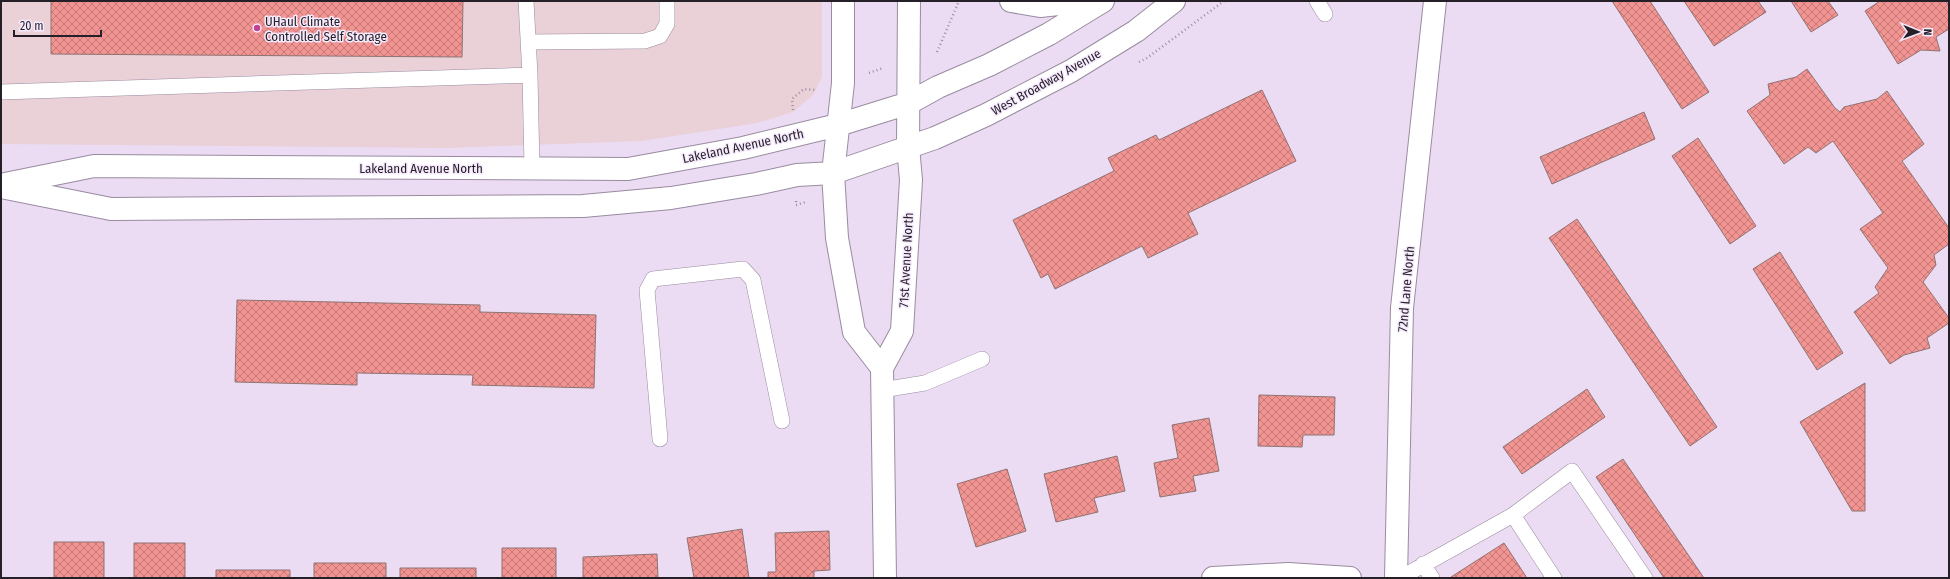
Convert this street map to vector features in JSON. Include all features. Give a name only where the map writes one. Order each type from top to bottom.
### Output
[{"type":"street","points":[[843,1],[843,83],[833,172],[837,238],[854,332],[882,368]]},
{"type":"street","points":[[908,147],[909,1]]},
{"type":"street","points":[[1011,1],[1040,6],[1085,1]]},
{"type":"street","points":[[838,125],[909,103],[1029,44],[1103,1]]},
{"type":"street","name":"West Broadway Avenue","points":[[833,172],[935,138],[986,115],[1071,71],[1136,30],[1174,1]]},
{"type":"street","name":"72nd Lane North","points":[[1396,578],[1402,308],[1436,1]]},
{"type":"street","name":"Lakeland Avenue North","points":[[1,186],[94,166],[628,169],[743,148],[838,125]]},
{"type":"street","name":"71st Avenue North","points":[[885,578],[882,368],[902,331],[911,180],[908,147]]},
{"type":"street","name":"Lakeland Avenue North","points":[[1,186],[111,209],[584,206],[671,198],[756,184],[797,175],[833,172]]},
{"type":"street","points":[[1213,578],[1288,574],[1350,578]]},
{"type":"lane","points":[[526,1],[530,75],[532,168]]},
{"type":"lane","points":[[528,42],[645,41],[660,36],[667,24],[667,1]]},
{"type":"lane","points":[[1317,1],[1325,14]]},
{"type":"lane","points":[[1,92],[530,75]]},
{"type":"lane","points":[[660,439],[648,290],[653,279],[743,270],[753,280],[782,420]]},
{"type":"lane","points":[[882,390],[926,383],[982,359]]},
{"type":"lane","points":[[1400,578],[1513,515],[1572,472],[1645,578]]},
{"type":"lane","points":[[1513,515],[1554,578]]},
{"type":"lane","points":[[1423,564],[1432,578]]},
{"type":"path","points":[[937,50],[958,1]]},
{"type":"shaded area","points":[[1,1],[822,1],[822,77],[813,95],[793,112],[757,123],[642,141],[446,148],[1,144]]},
{"type":"building","name":"UHaul Climate Controlled Self Storage","points":[[51,1],[463,1],[462,57],[51,54]]},
{"type":"building","points":[[1612,1],[1650,1],[1709,92],[1682,109]]},
{"type":"building","points":[[1684,1],[1758,1],[1766,12],[1714,46]]},
{"type":"building","points":[[1791,1],[1828,1],[1838,15],[1811,32]]},
{"type":"building","points":[[1880,1],[1946,1],[1949,6],[1949,29],[1936,37],[1940,51],[1921,50],[1898,64],[1865,11]]},
{"type":"building","points":[[1807,69],[1835,108],[1840,112],[1844,107],[1877,99],[1887,91],[1924,144],[1902,161],[1949,228],[1949,244],[1934,255],[1936,265],[1923,282],[1949,318],[1949,323],[1927,338],[1930,348],[1904,355],[1890,364],[1854,312],[1879,293],[1875,287],[1888,268],[1860,229],[1883,213],[1833,141],[1816,153],[1808,147],[1784,164],[1747,111],[1770,95],[1768,84],[1796,77]]},
{"type":"building","points":[[1262,90],[1296,161],[1188,213],[1198,234],[1148,258],[1142,246],[1055,289],[1048,274],[1041,278],[1013,220],[1114,171],[1108,158],[1156,135],[1159,140]]},
{"type":"building","points":[[1644,112],[1655,139],[1552,184],[1540,157]]},
{"type":"building","points":[[1698,138],[1756,226],[1730,244],[1672,156]]},
{"type":"building","points":[[1577,219],[1717,427],[1690,446],[1549,238]]},
{"type":"building","points":[[1780,252],[1843,353],[1817,370],[1753,269]]},
{"type":"building","points":[[237,300],[480,305],[480,312],[596,315],[594,388],[472,385],[473,375],[357,373],[357,385],[235,382]]},
{"type":"building","points":[[1865,383],[1865,511],[1852,511],[1800,422]]},
{"type":"building","points":[[1587,389],[1605,417],[1522,474],[1503,447]]},
{"type":"building","points":[[1259,395],[1335,397],[1334,435],[1303,435],[1302,447],[1258,446]]},
{"type":"building","points":[[1209,418],[1219,471],[1193,476],[1196,491],[1160,497],[1154,463],[1178,458],[1172,425]]},
{"type":"building","points":[[1117,456],[1125,491],[1094,498],[1098,512],[1056,522],[1044,474]]},
{"type":"building","points":[[1623,459],[1704,578],[1664,578],[1596,477]]},
{"type":"building","points":[[1007,469],[1026,531],[976,547],[957,484]]},
{"type":"building","points":[[742,529],[749,578],[694,578],[687,538]]},
{"type":"building","points":[[829,531],[830,570],[814,571],[814,578],[768,578],[768,572],[776,572],[775,533]]},
{"type":"building","points":[[54,542],[104,542],[104,578],[54,578]]},
{"type":"building","points":[[134,543],[185,543],[185,578],[134,578]]},
{"type":"building","points":[[1504,543],[1527,578],[1451,577]]},
{"type":"building","points":[[502,548],[556,548],[556,578],[502,578]]},
{"type":"building","points":[[657,554],[658,578],[583,578],[583,557]]},
{"type":"building","points":[[314,563],[386,563],[386,578],[314,578]]},
{"type":"building","points":[[400,568],[476,568],[476,578],[400,578]]},
{"type":"building","points":[[216,570],[290,570],[290,578],[216,578]]},
{"type":"place","name":"UHaul Climate Controlled Self Storage","points":[[257,28]]}]
